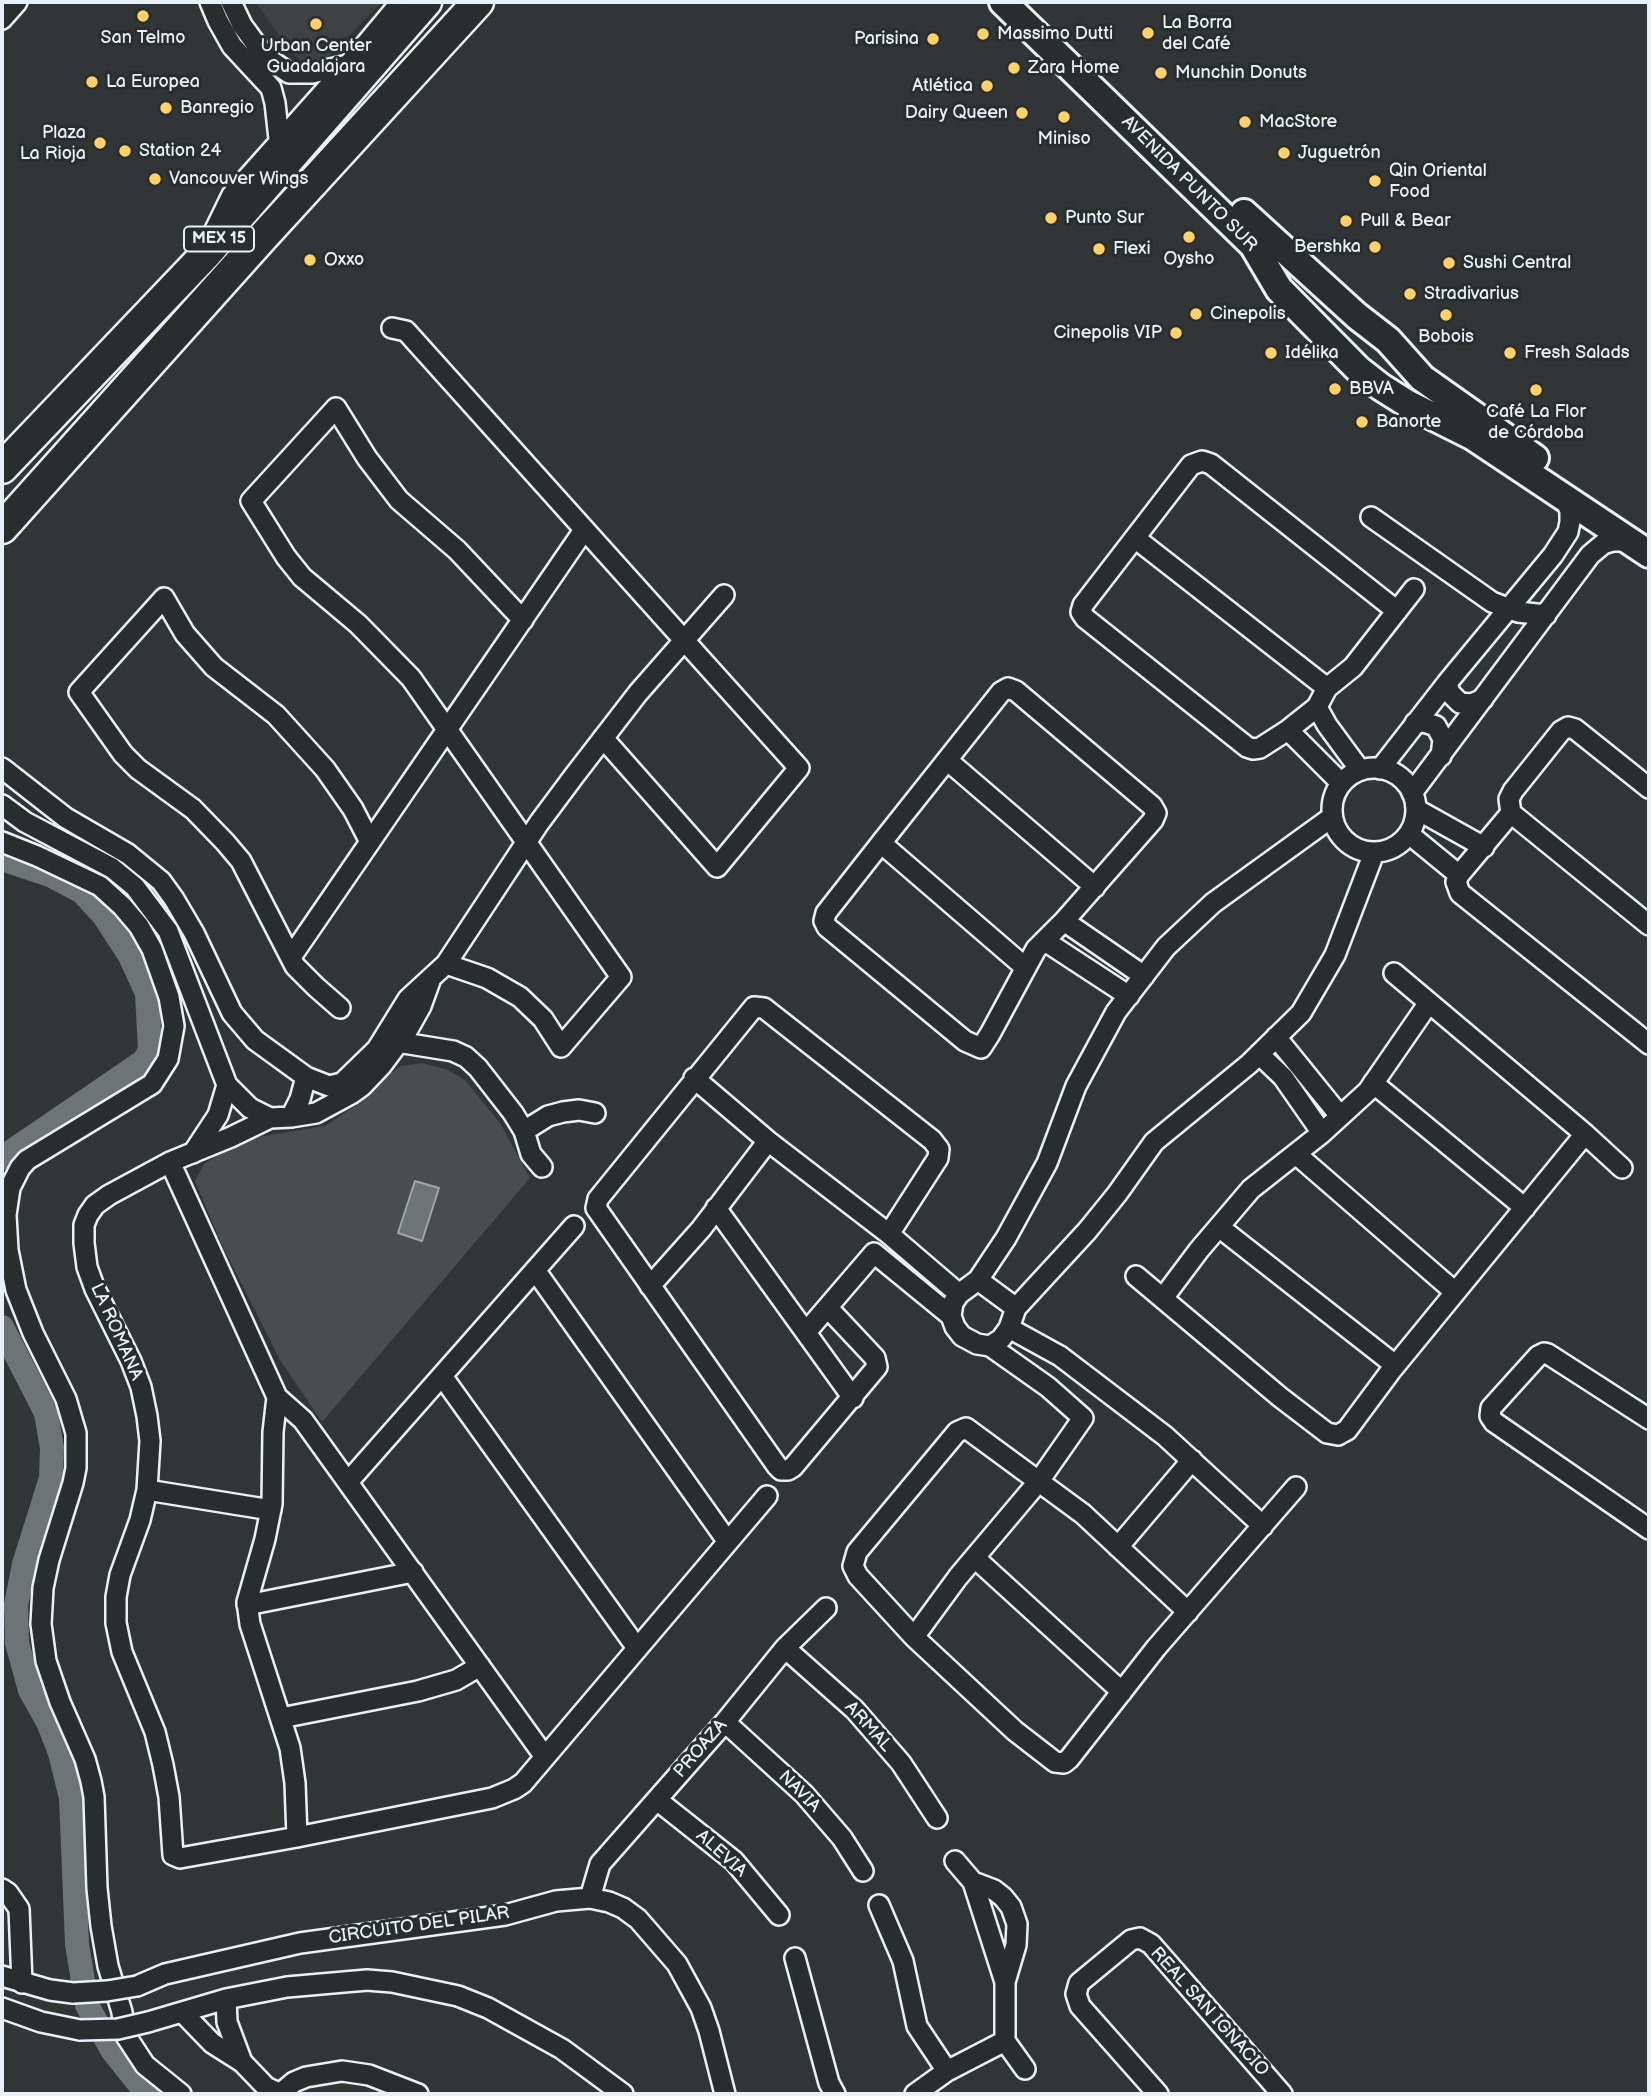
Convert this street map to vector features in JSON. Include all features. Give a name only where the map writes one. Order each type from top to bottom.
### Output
[{"type":"highway","name":"MEX 15","points":[[2,468],[206,254],[426,2]]},
{"type":"highway","name":"MEX 15","points":[[2,528],[478,2]]},
{"type":"main road","name":"AVENIDA PUNTO SUR","points":[[1003,2],[1253,245],[1279,289],[1358,369],[1381,387],[1427,415],[1472,436],[1643,544]]},
{"type":"main road","name":"AVENIDA PUNTO SUR","points":[[1024,2],[1263,230],[1357,316],[1388,340],[1422,378],[1643,544]]},
{"type":"main road","points":[[1340,350],[1353,353],[1362,350],[1368,343],[1369,335],[1357,316]]},
{"type":"main road","points":[[1381,387],[1378,372],[1383,362],[1395,359],[1406,361]]},
{"type":"street","points":[[2,19],[17,2]]},
{"type":"street","points":[[210,2],[229,42],[271,88],[279,139]]},
{"type":"street","points":[[231,2],[246,31],[267,58],[289,73],[312,73],[349,64]]},
{"type":"street","points":[[206,254],[232,195],[401,2]]},
{"type":"street","points":[[229,42],[246,31]]},
{"type":"street","points":[[392,328],[406,331],[799,768],[717,867],[603,738]]},
{"type":"street","points":[[523,620],[457,550],[399,500],[367,458],[338,399],[245,500],[302,577],[377,642],[411,678],[448,729],[527,843],[621,978],[561,1047],[543,1019],[520,997],[487,978],[446,964],[527,843],[553,803],[603,738],[724,595]]},
{"type":"street","points":[[1397,611],[1210,464],[1202,461],[1191,465],[1083,605],[1082,612],[1085,618],[1253,750],[1287,730],[1317,707],[1327,688],[1353,667],[1397,611],[1414,589]]},
{"type":"street","points":[[1317,707],[1326,724],[1370,769],[1393,773],[1405,781],[1414,801],[1415,822],[1409,834],[1394,848],[1374,853],[1359,850],[1346,842],[1337,831],[1332,817],[1332,805],[1341,783],[1370,769],[1415,723],[1553,555],[1568,532],[1570,511],[1566,501],[1543,481]]},
{"type":"street","points":[[1371,517],[1492,602],[1509,609],[1546,615]]},
{"type":"street","points":[[290,957],[584,530]]},
{"type":"street","points":[[1135,538],[1327,688]]},
{"type":"street","points":[[1414,801],[1441,756],[1596,550],[1602,544],[1613,541],[1643,544]]},
{"type":"street","points":[[340,1007],[316,987],[290,957],[241,861],[193,809],[138,769],[123,754],[79,692],[164,598],[186,634],[214,667],[276,715],[325,769],[353,809],[370,842]]},
{"type":"street","points":[[1447,683],[1450,693],[1460,703],[1472,704],[1483,699]]},
{"type":"street","points":[[1008,688],[1016,691],[1152,806],[1156,813],[1153,820],[1095,887],[1036,949],[981,1048],[965,1041],[827,928],[824,921],[826,913],[947,760],[1001,692],[1008,688]]},
{"type":"street","points":[[1415,723],[1424,722],[1436,726],[1443,738],[1441,756]]},
{"type":"street","points":[[1649,789],[1575,729],[1568,727],[1561,731],[1509,799],[1511,813],[1649,925]]},
{"type":"street","points":[[1287,730],[1341,783]]},
{"type":"street","points":[[947,760],[1095,887]]},
{"type":"street","points":[[2,768],[66,818],[128,854],[161,881],[194,933],[232,1013],[255,1040],[306,1077],[346,1089]]},
{"type":"street","points":[[1414,801],[1484,847]]},
{"type":"street","points":[[2,805],[25,822],[112,868],[135,887],[168,931],[228,1085],[250,1108],[270,1118]]},
{"type":"street","points":[[1511,813],[1459,875],[1456,887],[1460,893],[1649,1044]]},
{"type":"street","points":[[914,1637],[1039,1481],[1083,1418],[1048,1387],[990,1346],[977,1344],[962,1336],[951,1316],[953,1303],[959,1294],[978,1280],[1006,1238],[1047,1163],[1076,1086],[1116,1012],[1166,947],[1213,903],[1332,817]]},
{"type":"street","points":[[1409,834],[1459,875]]},
{"type":"street","points":[[2,842],[59,865],[100,886],[122,906],[139,926],[152,949],[169,997],[174,1026],[168,1059],[152,1084],[27,1160],[14,1177],[6,1215],[8,1250],[16,1290],[33,1333],[66,1399],[75,1433],[76,1468],[73,1483],[43,1588],[41,1624],[46,1661],[60,1702],[74,1729],[91,1781],[101,1926],[108,1966],[122,2012],[124,2033],[145,2065],[181,2094]]},
{"type":"street","points":[[881,843],[1026,968]]},
{"type":"street","points":[[990,1346],[1001,1339],[1009,1328],[1016,1308],[1118,1194],[1154,1142],[1259,1054],[1301,1013],[1335,955],[1374,853]]},
{"type":"street","points":[[1064,921],[1144,976]]},
{"type":"street","points":[[1045,941],[1129,996]]},
{"type":"street","name":"LA ROMANA","points":[[297,1837],[180,1858],[173,1855],[169,1797],[155,1732],[122,1652],[116,1623],[116,1597],[120,1575],[140,1520],[147,1490],[150,1441],[141,1387],[88,1267],[84,1225],[95,1205],[170,1162],[270,1118],[316,1112],[346,1089],[362,1086],[381,1066],[391,1041],[421,1006],[430,981],[446,964]]},
{"type":"street","points":[[1394,973],[1622,1168]]},
{"type":"street","points":[[1163,1298],[1251,1189],[1322,1133],[1373,1083],[1428,1004]]},
{"type":"street","points":[[828,1308],[877,1362],[875,1371],[793,1467],[781,1470],[598,1212],[596,1203],[750,1010],[759,1006],[921,1132],[939,1149],[938,1158],[889,1234]]},
{"type":"street","points":[[206,1027],[232,1013]]},
{"type":"street","points":[[1276,1037],[1340,1116]]},
{"type":"street","points":[[391,1041],[453,1051],[466,1057],[478,1068],[524,1130],[531,1154],[541,1167]]},
{"type":"street","points":[[1259,1054],[1283,1077],[1322,1133]]},
{"type":"street","points":[[291,1117],[300,1099],[306,1077]]},
{"type":"street","points":[[694,1078],[768,1141],[889,1234],[959,1294]]},
{"type":"street","points":[[1373,1083],[1525,1208]]},
{"type":"street","points":[[193,1153],[218,1115],[228,1085]]},
{"type":"street","points":[[524,1130],[548,1116],[563,1112],[579,1110],[595,1113]]},
{"type":"street","points":[[1136,1276],[1280,1397],[1327,1433],[1338,1435],[1347,1430],[1395,1366],[1585,1134]]},
{"type":"street","points":[[650,1286],[768,1141]]},
{"type":"street","points":[[1296,1154],[1455,1292]]},
{"type":"street","points":[[170,1162],[277,1397],[303,1420],[545,1757]]},
{"type":"street","points":[[716,1208],[853,1398]]},
{"type":"street","points":[[348,1482],[574,1226]]},
{"type":"street","points":[[1219,1227],[1395,1366]]},
{"type":"street","points":[[807,1331],[874,1253],[951,1316]]},
{"type":"street","points":[[535,1270],[728,1542]]},
{"type":"street","points":[[978,1280],[1016,1308]]},
{"type":"street","points":[[1009,1328],[1060,1356],[1100,1385],[1165,1436],[1263,1526]]},
{"type":"street","points":[[1649,1419],[1544,1353],[1538,1356],[1491,1408],[1490,1416],[1494,1422],[1649,1529]]},
{"type":"street","points":[[442,1376],[637,1648]]},
{"type":"street","points":[[277,1397],[273,1432],[271,1510],[247,1605],[250,1624],[290,1748],[295,1783],[297,1837],[492,1798],[523,1783],[766,1496]]},
{"type":"street","points":[[1188,1612],[1083,1514],[972,1430],[961,1429],[858,1552],[853,1566],[858,1576],[914,1637],[1015,1731],[1059,1763],[1069,1759],[1188,1612],[1296,1487]]},
{"type":"street","points":[[1118,1547],[1192,1460]]},
{"type":"street","points":[[147,1490],[271,1510]]},
{"type":"street","points":[[975,1558],[1122,1692]]},
{"type":"street","points":[[247,1605],[412,1572]]},
{"type":"street","name":"PROAZA","points":[[590,1898],[600,1864],[725,1722],[785,1648],[826,1608]]},
{"type":"street","name":"ARMAL","points":[[785,1648],[855,1710],[901,1763],[937,1818]]},
{"type":"street","points":[[281,1718],[418,1691],[456,1680],[481,1666]]},
{"type":"street","name":"NAVIA","points":[[725,1722],[804,1794],[842,1838],[863,1871]]},
{"type":"street","name":"ALEVIA","points":[[657,1800],[734,1861],[779,1915]]},
{"type":"street","points":[[955,1861],[973,1882],[1005,1982]]},
{"type":"street","points":[[973,1882],[994,1890],[1003,1897],[1011,1907],[1017,1924],[1016,1945],[1005,1982],[1005,2042],[1025,2069]]},
{"type":"street","points":[[2,1889],[19,1909],[22,1983]]},
{"type":"street","name":"CIRCUITO DEL PILAR","points":[[2,1976],[50,1990],[74,1993],[107,1991],[137,1986],[165,1974],[300,1943],[505,1915],[556,1901],[590,1898],[623,1908],[650,1931],[677,1964],[701,2008],[725,2094]]},
{"type":"street","points":[[879,1905],[903,1961],[917,2026],[947,2071]]},
{"type":"street","name":"REAL SAN IGNACIO","points":[[1158,2094],[1080,2006],[1076,1994],[1079,1983],[1131,1940],[1140,1938],[1151,1944],[1282,2094]]},
{"type":"street","points":[[795,1958],[829,2083],[835,2094]]},
{"type":"street","points":[[2,2008],[41,2022],[80,2030],[118,2029],[226,1999],[287,1987],[379,1981],[424,1987],[488,2008],[562,2049],[623,2094]]},
{"type":"street","points":[[41,2022],[50,1990]]},
{"type":"street","points":[[226,1999],[227,2022],[242,2062]]},
{"type":"street","points":[[182,2012],[212,2043],[242,2062],[267,2087],[281,2094],[294,2082],[306,2077],[342,2071],[369,2075],[418,2094]]},
{"type":"street","points":[[915,2094],[947,2071],[1005,2042]]},
{"type":"shaded area","name":"Urban Center Guadalajara","points":[[256,2],[382,2],[324,61],[299,60],[286,46]]},
{"type":"shaded area","points":[[422,1063],[448,1070],[465,1080],[500,1123],[530,1178],[322,1422],[280,1360],[222,1245],[195,1181],[204,1164],[240,1140],[325,1126],[361,1102],[378,1083],[401,1066]]},
{"type":"shaded area","points":[[415,1181],[439,1188],[422,1241],[398,1233]]},
{"type":"waterway","points":[[2,859],[50,875],[82,892],[104,916],[130,956],[147,993],[150,1050],[144,1061],[2,1158]]},
{"type":"waterway","points":[[2,1327],[46,1413],[52,1448],[51,1478],[24,1564],[16,1605],[17,1643],[30,1690],[48,1722],[60,1753],[71,1798],[77,1944],[87,2005],[112,2050],[147,2094]]},
{"type":"place","name":"San Telmo","points":[[143,16]]},
{"type":"place","name":"Urban Center Guadalajara","points":[[316,24]]},
{"type":"place","name":"La Borra del Café","points":[[1148,33]]},
{"type":"place","name":"Massimo Dutti","points":[[983,34]]},
{"type":"place","name":"Parisina","points":[[933,39]]},
{"type":"place","name":"Zara Home","points":[[1014,68]]},
{"type":"place","name":"Munchin Donuts","points":[[1161,73]]},
{"type":"place","name":"La Europea","points":[[92,82]]},
{"type":"place","name":"Atlética","points":[[987,86]]},
{"type":"place","name":"Banregio","points":[[166,108]]},
{"type":"place","name":"Dairy Queen","points":[[1022,113]]},
{"type":"place","name":"Miniso","points":[[1064,117]]},
{"type":"place","name":"MacStore","points":[[1245,122]]},
{"type":"place","name":"Plaza La Rioja","points":[[100,143]]},
{"type":"place","name":"Station 24","points":[[125,151]]},
{"type":"place","name":"Juguetrón","points":[[1284,153]]},
{"type":"place","name":"Vancouver Wings","points":[[155,179]]},
{"type":"place","name":"Qin Oriental Food","points":[[1375,181]]},
{"type":"place","name":"Punto Sur","points":[[1051,218]]},
{"type":"place","name":"Pull & Bear","points":[[1346,221]]},
{"type":"place","name":"Oysho","points":[[1189,237]]},
{"type":"place","name":"Bershka","points":[[1375,247]]},
{"type":"place","name":"Flexi","points":[[1099,249]]},
{"type":"place","name":"Oxxo","points":[[310,260]]},
{"type":"place","name":"Sushi Central","points":[[1449,263]]},
{"type":"place","name":"Stradivarius","points":[[1410,294]]},
{"type":"place","name":"Cinepolis","points":[[1196,314]]},
{"type":"place","name":"Bobois","points":[[1446,315]]},
{"type":"place","name":"Cinepolis VIP","points":[[1176,333]]},
{"type":"place","name":"Idélika","points":[[1271,353]]},
{"type":"place","name":"Fresh Salads","points":[[1510,353]]},
{"type":"place","name":"BBVA","points":[[1335,389]]},
{"type":"place","name":"Café La Flor de Córdoba","points":[[1536,390]]},
{"type":"place","name":"Banorte","points":[[1362,422]]}]
